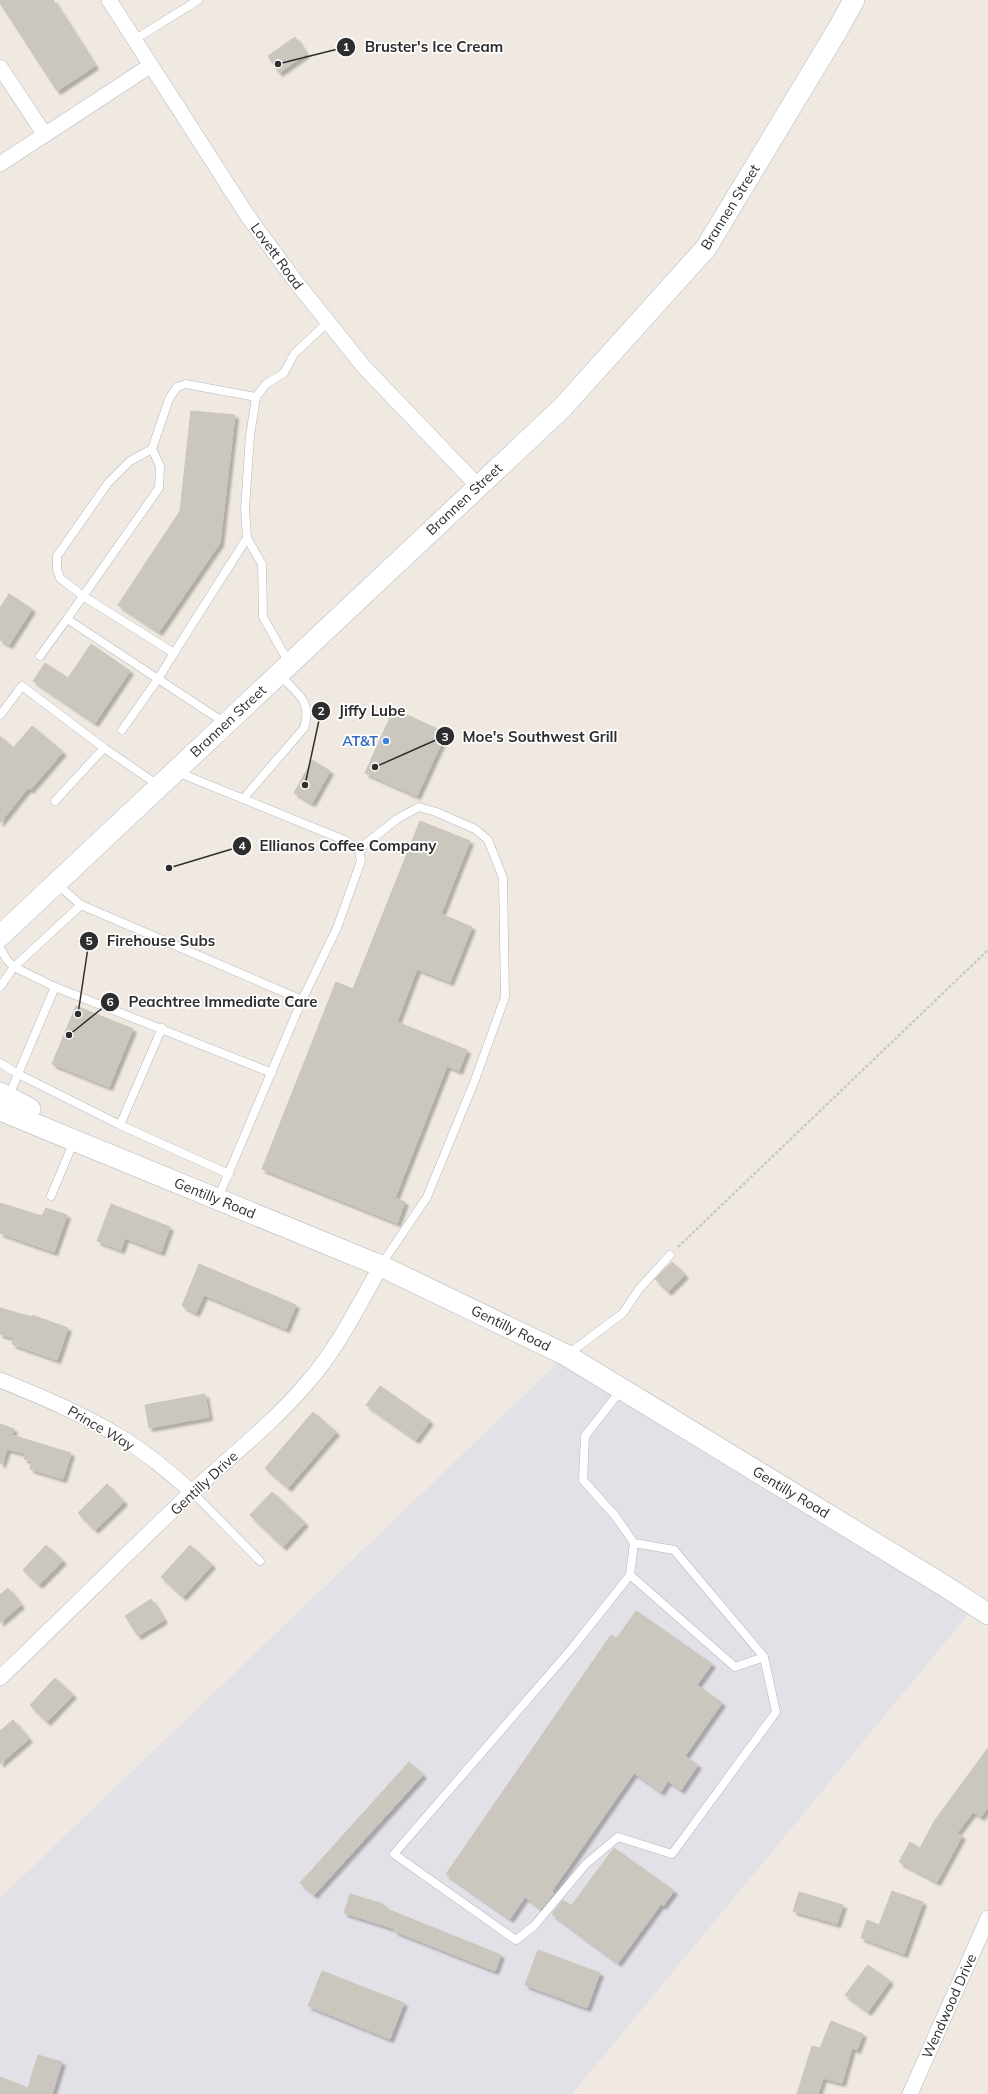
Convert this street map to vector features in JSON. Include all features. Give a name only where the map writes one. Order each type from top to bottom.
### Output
[{"type":"street","name":"Lovett Road","points":[[108,0],[249,218],[328,322],[364,367],[478,486]]},
{"type":"street","name":"Brannen Street","points":[[0,936],[562,408],[706,248],[854,0]]},
{"type":"street","points":[[0,164],[150,66]]},
{"type":"street","points":[[0,67],[45,135]]},
{"type":"street","points":[[3,1100],[125,1161]]},
{"type":"street","name":"Gentilly Road","points":[[3,1100],[74,1140],[381,1266],[566,1355],[940,1583],[988,1614]]},
{"type":"street","name":"Gentilly Drive","points":[[0,1678],[192,1492],[251,1439],[307,1383],[338,1342],[381,1266]]},
{"type":"street","name":"Prince Way","points":[[0,1380],[68,1408],[122,1438],[167,1470],[192,1492]]},
{"type":"street","name":"Wendwood Drive","points":[[910,2094],[988,1918]]},
{"type":"lane","points":[[134,40],[198,0]]},
{"type":"lane","points":[[243,799],[304,728],[308,716],[306,704],[284,669],[263,617],[262,564],[247,538],[245,510],[250,436],[256,397],[266,384],[284,373],[294,354],[328,322]]},
{"type":"lane","points":[[174,653],[83,596],[60,578],[57,569],[57,556],[108,483],[130,461],[152,449],[169,399],[177,387],[186,384],[256,397]]},
{"type":"lane","points":[[40,656],[159,488],[160,466],[152,449]]},
{"type":"lane","points":[[122,730],[158,679],[247,538]]},
{"type":"lane","points":[[67,618],[226,723]]},
{"type":"lane","points":[[0,715],[22,686],[104,748],[159,786]]},
{"type":"lane","points":[[55,801],[104,748]]},
{"type":"lane","points":[[174,771],[344,840],[359,850],[361,861],[337,928],[302,1000],[218,1199]]},
{"type":"lane","points":[[359,850],[398,819],[419,807],[436,812],[475,829],[484,836],[488,840],[503,878],[505,997],[475,1080],[428,1197],[381,1266]]},
{"type":"lane","points":[[55,883],[81,905],[302,1000]]},
{"type":"lane","points":[[0,987],[14,967],[81,905]]},
{"type":"lane","points":[[0,948],[7,960],[14,967],[55,987],[162,1028],[272,1073]]},
{"type":"lane","points":[[3,1100],[18,1074],[55,987]]},
{"type":"lane","points":[[120,1125],[162,1028]]},
{"type":"lane","points":[[0,1063],[18,1074],[120,1125],[229,1174]]},
{"type":"lane","points":[[51,1196],[74,1140]]},
{"type":"lane","points":[[566,1355],[623,1313],[639,1289],[670,1255]]},
{"type":"lane","points":[[621,1389],[585,1436],[583,1480],[616,1517],[634,1543],[630,1575],[573,1647],[394,1854],[516,1940],[534,1926],[586,1864],[618,1837],[672,1854],[776,1712],[764,1657],[674,1550],[634,1543]]},
{"type":"lane","points":[[192,1492],[260,1560]]},
{"type":"lane","points":[[630,1575],[735,1667],[764,1657]]},
{"type":"path","points":[[670,1255],[988,950]]},
{"type":"shaded area","points":[[566,1355],[976,1605],[572,2094],[0,2094],[0,1898]]},
{"type":"building","points":[[0,0],[53,0],[95,66],[57,91],[0,3]]},
{"type":"building","points":[[295,37],[306,54],[279,73],[268,56]]},
{"type":"building","points":[[191,411],[235,415],[220,543],[159,632],[118,605],[180,511]]},
{"type":"building","points":[[9,594],[32,609],[9,645],[0,640],[0,608]]},
{"type":"building","points":[[91,644],[130,671],[95,723],[33,681],[45,663],[68,678]]},
{"type":"building","points":[[394,709],[446,733],[417,796],[365,773]]},
{"type":"building","points":[[32,726],[63,752],[30,790],[28,788],[0,823],[0,736],[13,748]]},
{"type":"building","points":[[312,760],[330,771],[312,803],[294,793]]},
{"type":"building","points":[[420,821],[470,841],[441,914],[472,927],[450,982],[417,969],[397,1022],[467,1050],[459,1071],[447,1066],[395,1198],[405,1202],[397,1223],[262,1169],[336,982],[353,989]]},
{"type":"building","points":[[76,1006],[133,1029],[109,1087],[52,1064]]},
{"type":"building","points":[[0,1203],[42,1216],[46,1208],[67,1215],[54,1252],[0,1233]]},
{"type":"building","points":[[111,1204],[170,1227],[161,1252],[125,1238],[121,1250],[97,1241]]},
{"type":"building","points":[[672,1262],[685,1275],[668,1292],[655,1279]]},
{"type":"building","points":[[199,1264],[296,1305],[286,1329],[204,1295],[196,1313],[182,1306]]},
{"type":"building","points":[[0,1308],[32,1317],[32,1315],[68,1328],[57,1360],[12,1344],[14,1338],[0,1334]]},
{"type":"building","points":[[380,1386],[430,1421],[416,1440],[366,1405]]},
{"type":"building","points":[[205,1394],[209,1417],[149,1428],[145,1405]]},
{"type":"building","points":[[313,1412],[336,1432],[288,1488],[265,1468]]},
{"type":"building","points":[[0,1424],[14,1429],[12,1435],[71,1453],[63,1479],[30,1469],[32,1461],[24,1459],[26,1454],[7,1449],[2,1464],[0,1463]]},
{"type":"building","points":[[107,1484],[124,1502],[95,1530],[78,1513]]},
{"type":"building","points":[[272,1492],[305,1523],[283,1547],[250,1515]]},
{"type":"building","points":[[46,1545],[63,1561],[39,1585],[23,1570]]},
{"type":"building","points":[[190,1545],[212,1565],[183,1597],[161,1577]]},
{"type":"building","points":[[8,1588],[21,1605],[0,1623],[0,1595]]},
{"type":"building","points":[[151,1599],[164,1620],[138,1636],[125,1616]]},
{"type":"building","points":[[636,1611],[712,1664],[697,1685],[722,1703],[685,1756],[698,1765],[681,1790],[668,1781],[661,1792],[634,1773],[552,1891],[554,1893],[543,1907],[540,1908],[525,1897],[510,1919],[446,1874],[611,1635],[617,1638]]},
{"type":"building","points":[[55,1678],[73,1695],[47,1722],[30,1705]]},
{"type":"building","points":[[13,1720],[29,1739],[0,1764],[0,1731]]},
{"type":"building","points":[[988,1748],[988,1807],[981,1817],[973,1812],[957,1833],[962,1836],[937,1882],[899,1862],[910,1842],[920,1848],[935,1820]]},
{"type":"building","points":[[409,1762],[423,1775],[314,1895],[300,1883]]},
{"type":"building","points":[[614,1848],[674,1891],[663,1906],[661,1904],[618,1963],[552,1914],[563,1900],[571,1906]]},
{"type":"building","points":[[892,1891],[923,1902],[904,1954],[861,1938],[867,1920],[879,1925]]},
{"type":"building","points":[[799,1892],[843,1905],[837,1924],[793,1911]]},
{"type":"building","points":[[350,1894],[383,1904],[382,1907],[501,1955],[495,1971],[394,1931],[395,1929],[344,1913]]},
{"type":"building","points":[[538,1950],[600,1973],[587,2008],[525,1985]]},
{"type":"building","points":[[868,1965],[890,1981],[868,2012],[845,1995]]},
{"type":"building","points":[[322,1971],[404,2003],[390,2039],[308,2006]]},
{"type":"building","points":[[831,2021],[863,2034],[857,2050],[852,2048],[842,2083],[823,2078],[818,2094],[797,2094],[812,2046],[820,2048]]},
{"type":"building","points":[[38,2055],[62,2062],[52,2094],[0,2094],[0,2077],[28,2088]]},
{"type":"place","name":"Bruster's Ice Cream","points":[[278,64]]},
{"type":"place","name":"AT&T","points":[[386,741]]},
{"type":"place","name":"Moe's Southwest Grill","points":[[375,767]]},
{"type":"place","name":"Jiffy Lube","points":[[305,785]]},
{"type":"place","name":"Ellianos Coffee Company","points":[[169,868]]},
{"type":"place","name":"Firehouse Subs","points":[[78,1014]]},
{"type":"place","name":"Peachtree Immediate Care","points":[[69,1035]]}]
